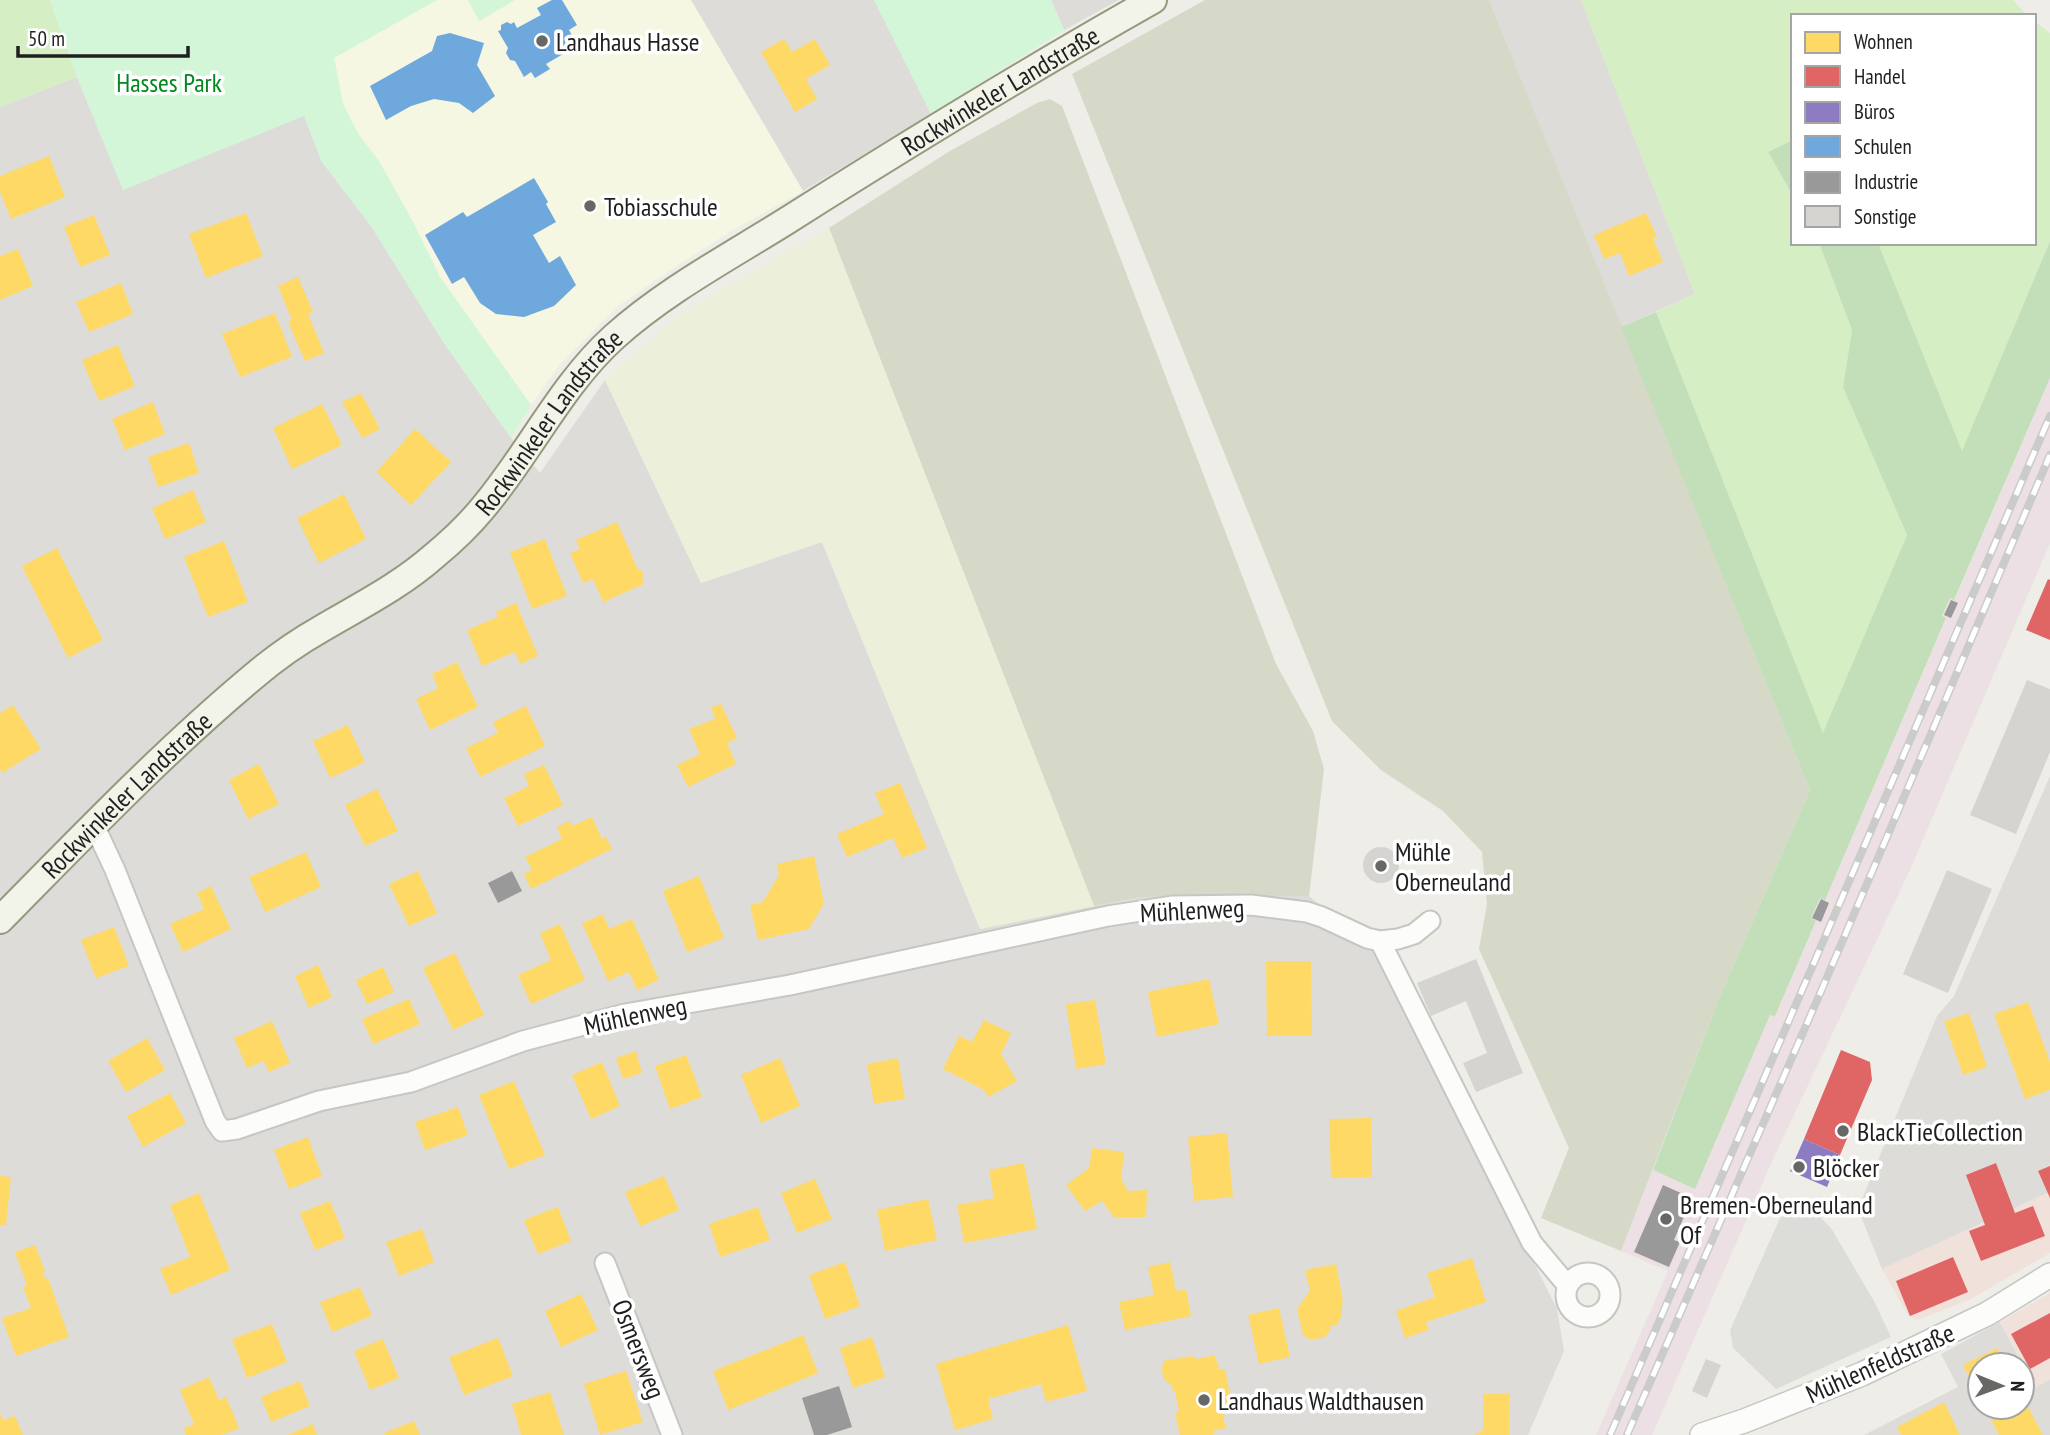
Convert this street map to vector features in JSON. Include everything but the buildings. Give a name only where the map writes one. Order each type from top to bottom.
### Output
[{"type":"main road","name":"Rockwinkeler Landstraße","points":[[0,920],[174,748],[256,675],[316,631],[386,592],[430,560],[454,538],[482,510],[578,375],[613,338],[649,309],[922,136],[1050,58],[1153,0]]},
{"type":"street","name":"Mühlenweg","points":[[94,825],[116,870],[215,1121],[222,1131],[237,1129],[319,1101],[411,1082],[523,1041],[625,1014],[817,979],[1108,916],[1173,906],[1251,905],[1307,912],[1380,941]]},
{"type":"street","points":[[1430,921],[1414,933],[1398,939],[1380,941],[1532,1243],[1568,1286]]},
{"type":"street","name":"Osmersweg","points":[[605,1263],[672,1435]]},
{"type":"street","name":"Mühlenfeldstraße","points":[[1702,1435],[1862,1374],[1987,1314],[2050,1275]]},
{"type":"shaded area","name":"Tobiasschule","points":[[437,0],[468,0],[480,21],[515,0],[691,0],[803,191],[733,230],[618,306],[560,364],[531,405],[440,277],[379,161],[359,135],[343,104],[334,57]]},
{"type":"shaded area","points":[[691,0],[874,0],[931,114],[803,191]]},
{"type":"shaded area","points":[[1051,0],[1119,0],[1064,30]]},
{"type":"shaded area","points":[[1205,0],[1489,0],[1810,790],[1718,1001],[1621,1251],[1541,1218],[1569,1148],[1479,949],[1487,904],[1482,852],[1443,811],[1381,770],[1332,721],[1072,74]]},
{"type":"shaded area","points":[[1489,0],[1581,0],[1695,294],[1621,327]]},
{"type":"shaded area","points":[[77,77],[123,189],[304,115],[322,162],[371,226],[444,343],[511,438],[540,473],[605,380],[701,583],[822,542],[980,929],[1140,897],[1309,896],[1382,956],[1557,1309],[1564,1351],[1528,1435],[0,1435],[0,107]]},
{"type":"shaded area","points":[[1050,99],[1062,106],[1276,664],[1313,731],[1324,769],[1309,896],[1140,897],[1094,906],[829,228],[950,151],[1037,103]]},
{"type":"shaded area","points":[[829,228],[1094,906],[980,929],[822,542],[701,583],[605,380],[683,312]]},
{"type":"shaded area","points":[[2050,378],[2050,543],[1909,872],[1774,1157],[1652,1435],[1596,1435],[1668,1271],[1621,1251],[1653,1170],[1695,1188],[1770,1014],[1775,1016],[1816,922],[1811,919],[1820,897],[1825,899],[1946,619],[1942,617],[1950,598],[1955,599]]},
{"type":"shaded area","points":[[2050,776],[2050,1192],[1882,1269],[1858,1209],[1937,1016],[1954,996]]},
{"type":"shaded area","points":[[2050,1192],[2050,1253],[1969,1300],[1918,1320],[1909,1317],[1882,1269]]},
{"type":"shaded area","points":[[1796,1210],[1814,1211],[1831,1228],[1875,1303],[1891,1337],[1776,1389],[1733,1348],[1730,1330],[1780,1218]]},
{"type":"shaded area","points":[[2050,1293],[2050,1379],[2036,1387],[2036,1351],[2015,1351],[2000,1322]]},
{"type":"shaded area","points":[[2000,1322],[2015,1351],[1966,1351],[1966,1421],[2036,1421],[2036,1387],[2050,1379],[2050,1435],[1864,1435],[1958,1387],[1941,1354]]},
{"type":"green space","points":[[0,0],[50,0],[77,77],[0,107]]},
{"type":"green space","name":"Hasses Park","points":[[50,0],[437,0],[334,58],[343,104],[359,135],[379,161],[440,277],[531,405],[511,438],[444,343],[371,226],[322,162],[304,116],[123,190],[77,77]]},
{"type":"green space","points":[[468,0],[515,0],[479,21]]},
{"type":"green space","points":[[874,0],[1051,0],[1064,30],[931,114]]},
{"type":"green space","points":[[1581,0],[2013,0],[2025,14],[1791,14],[1791,141],[1768,152],[1791,192],[1791,245],[1820,245],[1852,330],[1843,387],[1907,535],[1823,734],[1656,312],[1695,294]]},
{"type":"green space","points":[[2036,22],[2050,33],[2050,241],[1962,452],[1879,245],[2036,245]]},
{"type":"green space","points":[[1791,141],[1791,192],[1768,152]]},
{"type":"green space","points":[[2050,241],[2050,378],[1954,600],[1950,598],[1942,616],[1946,618],[1825,900],[1820,898],[1811,918],[1816,921],[1775,1016],[1770,1015],[1695,1189],[1653,1170],[1718,1001],[1810,790],[1621,327],[1656,312],[1823,733],[1907,535],[1843,387],[1852,330],[1820,245],[1879,245],[1962,451]]},
{"type":"railway","points":[[1610,1435],[2050,416]]},
{"type":"railway","points":[[1627,1435],[1822,989],[2050,455]]},
{"type":"place","name":"Landhaus Hasse","points":[[542,41]]},
{"type":"place","name":"Tobiasschule","points":[[590,206]]},
{"type":"place","name":"Mühle Oberneuland","points":[[1381,866]]},
{"type":"place","name":"BlackTieCollection","points":[[1843,1131]]},
{"type":"place","name":"Blöcker","points":[[1799,1167]]},
{"type":"place","name":"Bremen-Oberneuland Of","points":[[1666,1219]]},
{"type":"place","name":"Landhaus Waldthausen","points":[[1204,1400]]}]
